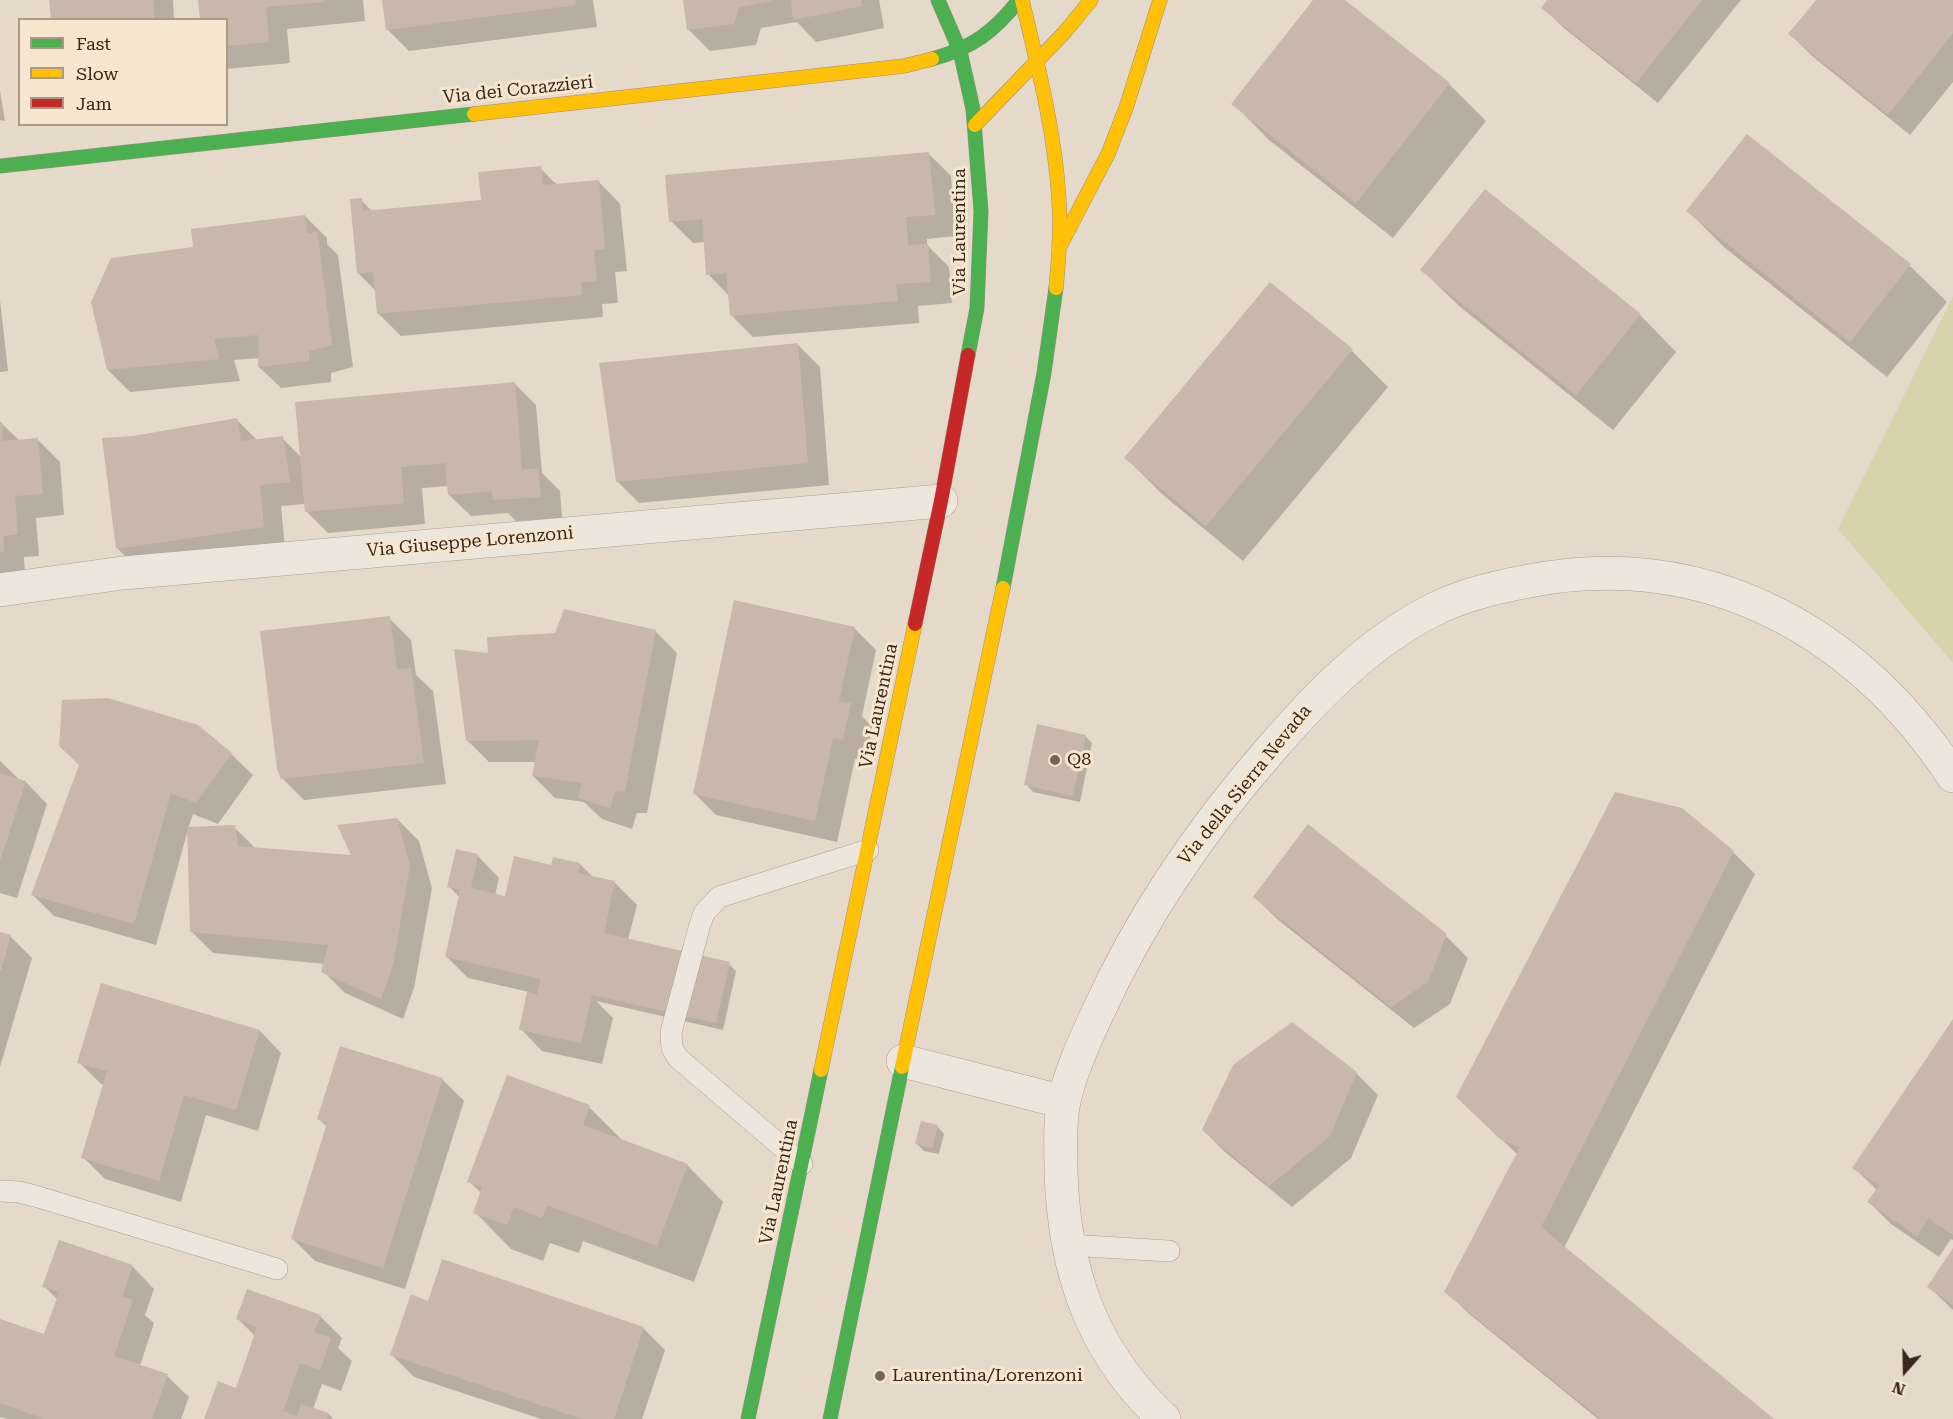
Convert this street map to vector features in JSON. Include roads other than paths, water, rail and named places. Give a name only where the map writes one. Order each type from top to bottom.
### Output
[{"type":"main road","name":"Via Laurentina","points":[[748,1419],[941,501],[977,308],[981,211],[975,125],[960,51],[938,0]]},
{"type":"main road","name":"Via dei Corazzieri","points":[[0,166],[904,66],[960,51],[999,26],[1021,0]]},
{"type":"main road","points":[[830,1419],[1025,480],[1052,330],[1058,248],[1057,176],[1037,59],[1021,0]]},
{"type":"main road","points":[[975,125],[1074,23],[1090,0]]},
{"type":"main road","points":[[1058,248],[1108,154],[1126,108],[1160,0]]},
{"type":"street","name":"Via Giuseppe Lorenzoni","points":[[0,590],[123,573],[941,501]]},
{"type":"street","name":"Via della Sierra Nevada","points":[[1164,1419],[1122,1373],[1095,1329],[1078,1282],[1069,1245],[1062,1185],[1061,1137],[1064,1102],[1085,1041],[1122,962],[1178,868],[1252,771],[1314,699],[1371,649],[1442,605],[1494,588],[1546,578],[1594,573],[1654,575],[1704,585],[1728,593],[1799,626],[1835,648],[1867,674],[1907,715],[1953,776]]},
{"type":"street","points":[[903,1061],[1064,1102]]},
{"type":"lane","points":[[802,1164],[678,1058],[672,1048],[671,1032],[704,913],[719,897],[868,850]]},
{"type":"lane","points":[[0,1191],[35,1196],[277,1269]]},
{"type":"lane","points":[[1069,1245],[1169,1251]]},
{"type":"place","name":"Q8","points":[[1055,760]]},
{"type":"place","name":"Laurentina/Lorenzoni","points":[[880,1376]]}]
